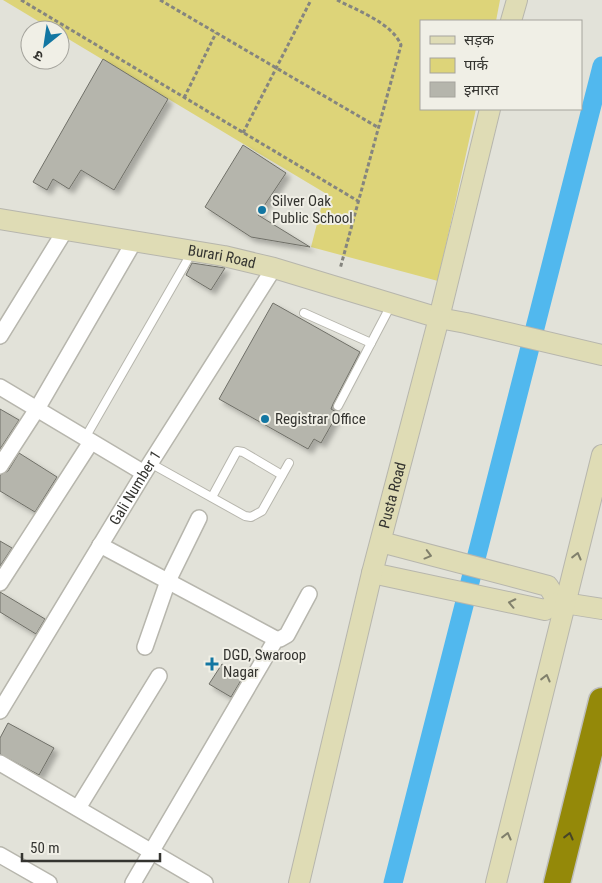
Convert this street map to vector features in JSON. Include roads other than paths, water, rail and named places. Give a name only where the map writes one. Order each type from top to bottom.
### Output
[{"type":"highway","points":[[557,883],[602,701]]},
{"type":"main road","points":[[511,20],[516,0]]},
{"type":"main road","name":"Pusta Road","points":[[299,883],[372,573],[439,318],[490,110]]},
{"type":"main road","name":"Burari Road","points":[[0,219],[193,250],[274,268],[439,318],[602,355]]},
{"type":"main road","points":[[496,883],[561,602],[602,455]]},
{"type":"main road","points":[[381,542],[548,586],[561,602]]},
{"type":"main road","points":[[372,573],[545,610],[561,602],[602,609]]},
{"type":"street","points":[[0,336],[66,230]]},
{"type":"street","points":[[0,466],[37,409],[135,240]]},
{"type":"street","name":"Gali Number 1","points":[[0,711],[147,468],[274,268]]},
{"type":"street","points":[[0,387],[88,440],[147,468]]},
{"type":"street","points":[[0,583],[88,440]]},
{"type":"street","points":[[145,647],[168,581],[198,518]]},
{"type":"street","points":[[100,546],[276,639],[287,635],[309,594]]},
{"type":"street","points":[[133,883],[276,639]]},
{"type":"street","points":[[78,808],[159,676]]},
{"type":"street","points":[[0,762],[205,883]]},
{"type":"street","points":[[0,855],[49,883]]},
{"type":"lane","points":[[88,440],[193,250]]},
{"type":"lane","points":[[338,406],[392,304]]},
{"type":"lane","points":[[304,313],[371,343]]},
{"type":"lane","points":[[212,497],[237,451],[243,452],[282,475]]},
{"type":"lane","points":[[147,468],[212,497],[251,518],[262,511],[289,463]]},
{"type":"waterway","points":[[393,883],[602,66]]},
{"type":"place","name":"Silver Oak Public School","points":[[262,210]]},
{"type":"place","name":"Registrar Office","points":[[265,419]]},
{"type":"place","name":"DGD, Swaroop Nagar","points":[[212,664]]}]
